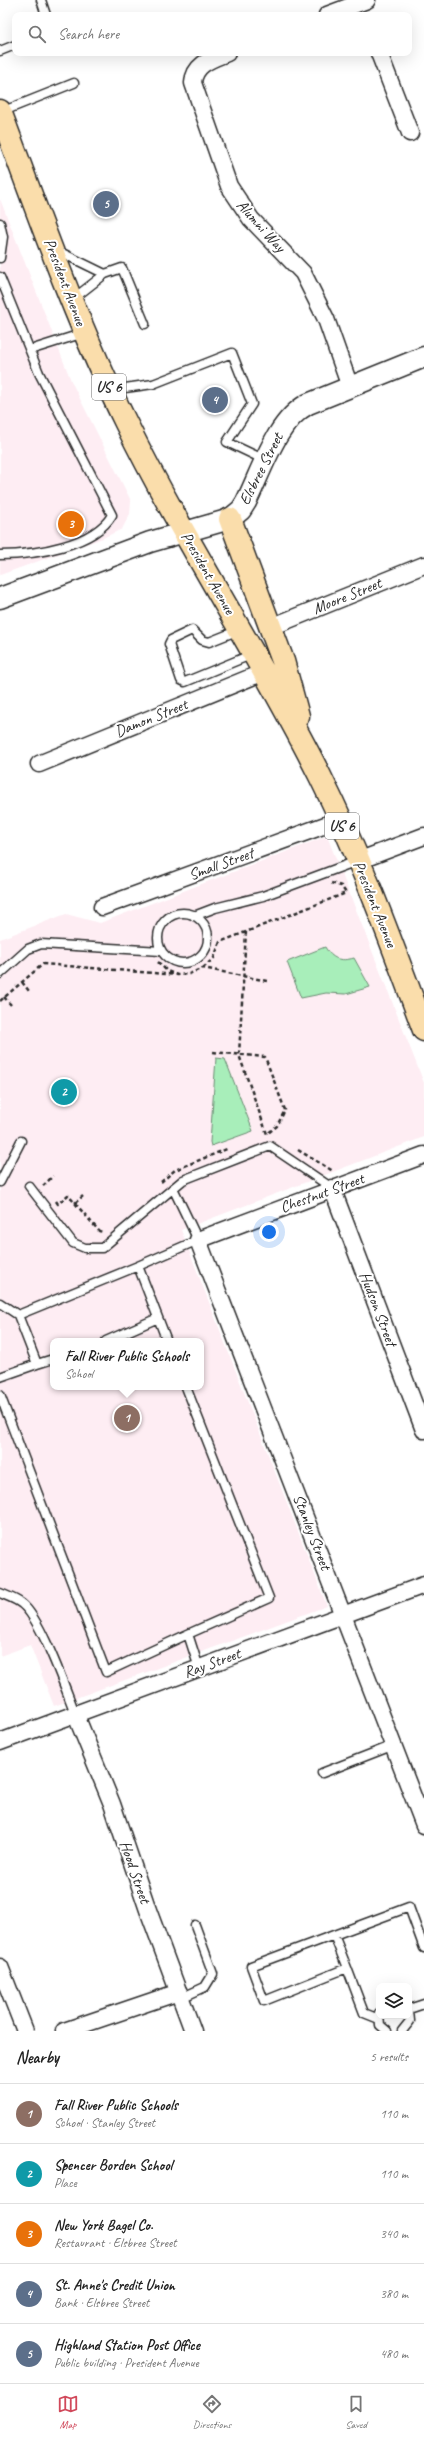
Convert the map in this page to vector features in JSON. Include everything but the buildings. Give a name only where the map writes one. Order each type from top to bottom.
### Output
[{"type":"main road","name":"President Avenue","points":[[0,112],[71,300],[110,390],[135,442],[184,532],[264,672],[308,754],[369,883],[424,1030]]},
{"type":"main road","points":[[230,519],[283,660],[308,754]]},
{"type":"street","points":[[339,12],[363,6]]},
{"type":"street","name":"Alumni Way","points":[[221,56],[200,66],[196,71],[193,83],[229,186],[239,204],[251,220],[304,273],[326,319],[350,387]]},
{"type":"street","points":[[379,56],[410,133]]},
{"type":"street","name":"Elsbree Street","points":[[0,598],[150,542],[230,519],[241,510],[246,502],[284,424],[294,413],[308,404],[424,357]]},
{"type":"street","name":"Moore Street","points":[[270,627],[424,565]]},
{"type":"street","name":"Damon Street","points":[[39,764],[264,672]]},
{"type":"street","name":"Small Street","points":[[102,907],[339,820]]},
{"type":"street","points":[[358,861],[424,836]]},
{"type":"street","name":"Chestnut Street","points":[[198,1240],[332,1188],[424,1155]]},
{"type":"street","name":"Hudson Street","points":[[332,1188],[424,1430]]},
{"type":"street","name":"Stanley Street","points":[[198,1240],[424,1825]]},
{"type":"street","name":"Ray Street","points":[[0,1742],[424,1584]]},
{"type":"street","name":"Hood Street","points":[[75,1713],[112,1804],[194,2031]]},
{"type":"street","points":[[0,1967],[25,2031]]},
{"type":"street","points":[[64,2031],[180,1995]]},
{"type":"lane","points":[[41,0],[45,12]]},
{"type":"lane","points":[[0,51],[12,46]]},
{"type":"lane","points":[[0,112],[74,83]]},
{"type":"lane","points":[[0,223],[3,237],[0,258]]},
{"type":"lane","points":[[51,247],[83,265],[105,274]]},
{"type":"lane","points":[[71,300],[105,274],[122,268],[145,324]]},
{"type":"lane","points":[[0,277],[39,373],[112,515],[105,526],[93,534],[55,548],[41,552],[0,555]]},
{"type":"lane","points":[[30,350],[85,332]]},
{"type":"lane","points":[[110,390],[153,384],[232,353],[252,404],[227,442],[267,460]]},
{"type":"lane","points":[[240,629],[209,642],[202,640],[192,630],[171,640],[169,644],[181,680],[185,682],[253,653]]},
{"type":"lane","points":[[194,916],[215,908],[263,896],[358,861]]},
{"type":"lane","points":[[182,913],[194,916],[202,922],[208,932],[208,944],[203,954],[194,961],[183,964],[172,961],[161,951],[158,944],[158,933],[167,918],[182,913]]},
{"type":"lane","points":[[0,974],[3,969],[28,949],[41,944],[161,951]]},
{"type":"lane","points":[[0,1182],[21,1141]]},
{"type":"lane","points":[[29,1186],[73,1242],[85,1248],[102,1248],[183,1180],[270,1146],[332,1188]]},
{"type":"lane","points":[[18,1314],[138,1266],[198,1240],[173,1188]]},
{"type":"lane","points":[[138,1266],[167,1338]]},
{"type":"lane","points":[[0,1303],[18,1314],[37,1364]]},
{"type":"lane","points":[[113,1338],[158,1318]]},
{"type":"lane","points":[[0,1377],[50,1360]]},
{"type":"lane","points":[[0,1395],[106,1672],[269,1598],[187,1390]]},
{"type":"lane","points":[[0,1593],[23,1604],[33,1619],[49,1648],[75,1713]]},
{"type":"lane","points":[[188,1634],[199,1668]]},
{"type":"lane","points":[[322,1774],[394,1745]]},
{"type":"lane","points":[[347,1968],[264,2001],[250,1966],[409,1907],[424,1948]]},
{"type":"lane","points":[[180,1995],[205,1987],[213,1974],[195,1925]]},
{"type":"lane","points":[[334,1935],[364,2013],[376,2015]]},
{"type":"lane","points":[[412,2009],[424,2004]]},
{"type":"lane","points":[[379,2019],[380,2025],[387,2031]]},
{"type":"lane","points":[[408,2029],[409,2019]]},
{"type":"path","points":[[0,1001],[43,964],[177,975],[190,974],[203,968],[214,958],[220,942],[346,893],[341,886],[329,883]]},
{"type":"path","points":[[213,1052],[239,1055],[265,1057],[284,1110],[276,1126],[268,1134],[239,1055],[246,931]]},
{"type":"path","points":[[153,960],[177,975]]},
{"type":"path","points":[[203,968],[267,981]]},
{"type":"path","points":[[22,982],[29,990]]},
{"type":"path","points":[[4,997],[11,1005]]},
{"type":"path","points":[[74,1203],[82,1196]]},
{"type":"shaded area","points":[[0,199],[72,383],[131,501],[130,514],[122,529],[103,538],[0,575]]},
{"type":"shaded area","points":[[327,836],[424,1083],[424,1137],[181,1230],[327,1606],[54,1706],[30,1645],[0,1656],[0,939],[66,914],[100,923]]},
{"type":"green space","points":[[325,947],[334,957],[345,960],[354,958],[370,987],[346,994],[326,993],[301,998],[287,962]]},
{"type":"green space","points":[[216,1058],[225,1059],[253,1131],[211,1146],[210,1142]]},
{"type":"place","name":"Highland Station Post Office","points":[[106,204]]},
{"type":"place","name":"St. Anne's Credit Union","points":[[215,400]]},
{"type":"place","name":"New York Bagel Co.","points":[[71,524]]},
{"type":"place","name":"Spencer Borden School","points":[[64,1092]]},
{"type":"place","name":"Fall River Public Schools","points":[[127,1418]]}]
